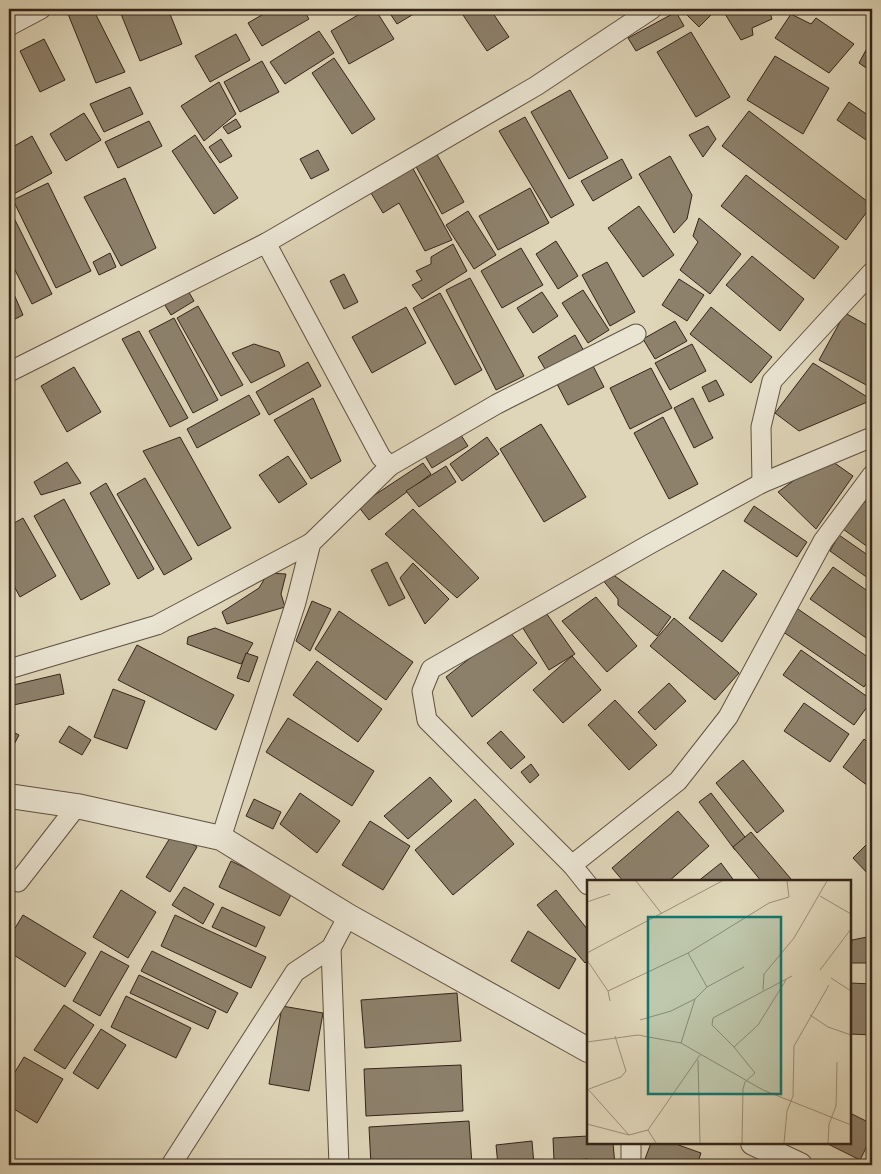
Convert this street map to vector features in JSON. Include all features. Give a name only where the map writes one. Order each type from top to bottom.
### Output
[{"type":"street","points":[[9,26],[41,9]]},
{"type":"street","points":[[9,372],[266,243],[536,86],[652,9]]},
{"type":"street","points":[[266,243],[381,457],[390,466]]},
{"type":"street","points":[[762,483],[761,427],[772,381],[872,272]]},
{"type":"street","points":[[9,669],[157,625],[311,543],[390,466],[497,404],[636,334]]},
{"type":"street","points":[[587,884],[572,865],[427,720],[422,692],[431,669],[650,544],[762,483],[872,437]]},
{"type":"street","points":[[572,865],[678,781],[695,760],[728,717],[823,541],[872,475]]},
{"type":"street","points":[[221,838],[296,602],[311,543]]},
{"type":"street","points":[[9,796],[77,806],[221,838],[348,916],[587,1049]]},
{"type":"street","points":[[18,882],[77,806]]},
{"type":"street","points":[[171,1165],[295,972],[331,948],[348,916]]},
{"type":"street","points":[[331,948],[339,1165]]},
{"type":"street","points":[[631,1144],[631,1165]]},
{"type":"street","points":[[755,1144],[800,1165]]},
{"type":"building","points":[[66,9],[93,9],[125,72],[96,83]]},
{"type":"building","points":[[119,9],[168,9],[182,44],[140,61]]},
{"type":"building","points":[[272,9],[303,9],[309,19],[262,46],[248,23]]},
{"type":"building","points":[[368,9],[375,9],[394,39],[349,64],[331,31]]},
{"type":"building","points":[[387,9],[422,9],[397,24]]},
{"type":"building","points":[[459,9],[490,9],[509,37],[487,51]]},
{"type":"building","points":[[681,9],[717,9],[699,27]]},
{"type":"building","points":[[722,9],[772,9],[769,10],[772,19],[752,28],[753,35],[741,40]]},
{"type":"building","points":[[794,9],[814,9],[797,15]]},
{"type":"building","points":[[832,9],[846,9],[833,13]]},
{"type":"building","points":[[676,12],[684,26],[636,51],[628,38]]},
{"type":"building","points":[[791,14],[811,24],[816,18],[854,44],[829,73],[775,38]]},
{"type":"building","points":[[319,31],[334,53],[285,84],[270,62]]},
{"type":"building","points":[[691,32],[730,97],[696,117],[657,52]]},
{"type":"building","points":[[236,34],[250,60],[210,82],[195,56]]},
{"type":"building","points":[[44,39],[65,80],[40,92],[20,51]]},
{"type":"building","points":[[872,39],[872,72],[859,63]]},
{"type":"building","points":[[775,56],[829,88],[803,134],[747,100]]},
{"type":"building","points":[[334,58],[375,119],[352,134],[312,73]]},
{"type":"building","points":[[262,61],[279,92],[240,112],[224,82]]},
{"type":"building","points":[[219,82],[236,114],[204,141],[181,106]]},
{"type":"building","points":[[130,87],[143,114],[104,132],[90,104]]},
{"type":"building","points":[[570,90],[608,158],[569,179],[531,112]]},
{"type":"building","points":[[849,102],[872,118],[872,144],[837,120]]},
{"type":"building","points":[[749,111],[872,205],[846,240],[722,146]]},
{"type":"building","points":[[84,113],[101,140],[66,161],[50,134]]},
{"type":"building","points":[[525,117],[574,205],[551,218],[499,131]]},
{"type":"building","points":[[236,119],[241,127],[228,134],[223,127]]},
{"type":"building","points":[[149,121],[162,146],[118,168],[105,142]]},
{"type":"building","points":[[708,126],[716,139],[703,157],[689,135]]},
{"type":"building","points":[[195,135],[238,198],[214,214],[172,151]]},
{"type":"building","points":[[32,136],[52,173],[12,195],[9,189],[9,149]]},
{"type":"building","points":[[221,139],[232,156],[220,163],[209,147]]},
{"type":"building","points":[[318,150],[329,170],[311,179],[300,159]]},
{"type":"building","points":[[435,151],[464,202],[442,214],[414,163]]},
{"type":"building","points":[[670,156],[692,195],[687,219],[674,233],[639,174]]},
{"type":"building","points":[[622,159],[632,178],[593,201],[581,181]]},
{"type":"building","points":[[411,165],[452,240],[425,251],[399,203],[383,213],[368,188]]},
{"type":"building","points":[[746,175],[839,247],[814,279],[721,206]]},
{"type":"building","points":[[125,178],[156,248],[121,266],[84,197]]},
{"type":"building","points":[[48,183],[91,271],[56,288],[13,200]]},
{"type":"building","points":[[530,188],[549,223],[498,250],[479,216]]},
{"type":"building","points":[[639,206],[674,255],[643,277],[608,228]]},
{"type":"building","points":[[9,208],[52,294],[32,304],[9,258]]},
{"type":"building","points":[[468,211],[496,255],[474,269],[446,225]]},
{"type":"building","points":[[699,218],[741,254],[710,294],[680,270],[698,242],[693,236]]},
{"type":"building","points":[[556,241],[578,276],[558,289],[536,254]]},
{"type":"building","points":[[453,244],[467,271],[422,299],[412,285],[422,280],[416,271],[431,264],[431,257]]},
{"type":"building","points":[[521,248],[543,285],[502,308],[481,271]]},
{"type":"building","points":[[110,253],[116,267],[99,275],[93,262]]},
{"type":"building","points":[[752,256],[804,299],[780,331],[726,285]]},
{"type":"building","points":[[607,262],[635,312],[610,326],[582,275]]},
{"type":"building","points":[[344,274],[358,302],[344,309],[330,281]]},
{"type":"building","points":[[470,278],[524,376],[496,390],[446,290]]},
{"type":"building","points":[[679,279],[704,295],[687,321],[662,305]]},
{"type":"building","points":[[9,283],[23,315],[9,322]]},
{"type":"building","points":[[186,287],[194,301],[171,315],[163,302]]},
{"type":"building","points":[[583,290],[609,330],[588,343],[562,303]]},
{"type":"building","points":[[542,292],[558,316],[533,333],[517,308]]},
{"type":"building","points":[[440,293],[482,370],[455,385],[413,308]]},
{"type":"building","points":[[872,299],[872,309],[866,305]]},
{"type":"building","points":[[198,306],[243,385],[221,396],[177,318]]},
{"type":"building","points":[[406,307],[426,343],[372,373],[352,337]]},
{"type":"building","points":[[711,307],[772,357],[751,383],[690,334]]},
{"type":"building","points":[[845,313],[872,328],[872,388],[819,360]]},
{"type":"building","points":[[174,318],[218,400],[193,413],[149,331]]},
{"type":"building","points":[[675,321],[687,341],[655,359],[643,339]]},
{"type":"building","points":[[139,331],[188,418],[170,427],[122,339]]},
{"type":"building","points":[[575,335],[585,353],[548,374],[538,357]]},
{"type":"building","points":[[254,344],[279,352],[285,366],[251,383],[232,353]]},
{"type":"building","points":[[692,344],[706,371],[670,390],[655,363]]},
{"type":"building","points":[[308,362],[321,386],[269,415],[256,392]]},
{"type":"building","points":[[813,363],[872,400],[799,431],[775,413]]},
{"type":"building","points":[[592,364],[604,387],[568,405],[556,382]]},
{"type":"building","points":[[74,367],[101,412],[67,432],[41,386]]},
{"type":"building","points":[[651,368],[672,408],[630,429],[610,388]]},
{"type":"building","points":[[716,380],[724,395],[709,402],[702,387]]},
{"type":"building","points":[[249,395],[260,414],[197,448],[187,429]]},
{"type":"building","points":[[313,398],[341,461],[311,479],[274,420]]},
{"type":"building","points":[[693,398],[713,438],[694,448],[674,408]]},
{"type":"building","points":[[663,417],[698,484],[669,499],[634,433]]},
{"type":"building","points":[[541,424],[586,497],[544,522],[500,449]]},
{"type":"building","points":[[457,429],[468,446],[432,468],[422,451]]},
{"type":"building","points":[[180,437],[231,528],[198,546],[143,451]]},
{"type":"building","points":[[487,437],[499,454],[462,481],[450,464]]},
{"type":"building","points":[[288,456],[307,484],[279,503],[259,475]]},
{"type":"building","points":[[826,457],[853,476],[816,529],[778,492]]},
{"type":"building","points":[[67,462],[81,483],[41,495],[34,482]]},
{"type":"building","points":[[423,463],[431,474],[369,520],[358,506]]},
{"type":"building","points":[[446,466],[456,482],[419,507],[406,491]]},
{"type":"building","points":[[145,478],[192,559],[164,575],[117,494]]},
{"type":"building","points":[[106,483],[154,569],[138,579],[90,493]]},
{"type":"building","points":[[64,499],[110,584],[81,600],[34,516]]},
{"type":"building","points":[[864,501],[872,508],[872,550],[843,529]]},
{"type":"building","points":[[754,506],[807,542],[797,557],[744,521]]},
{"type":"building","points":[[413,509],[479,578],[457,598],[385,534]]},
{"type":"building","points":[[23,518],[56,576],[20,597],[9,577],[9,526]]},
{"type":"building","points":[[839,535],[872,558],[872,581],[830,551]]},
{"type":"building","points":[[387,562],[405,598],[389,606],[371,570]]},
{"type":"building","points":[[413,563],[449,599],[425,624],[400,578]]},
{"type":"building","points":[[833,567],[872,594],[872,642],[810,599]]},
{"type":"building","points":[[723,570],[757,594],[722,642],[689,618]]},
{"type":"building","points":[[608,571],[671,617],[657,636],[618,605],[618,599],[602,579]]},
{"type":"building","points":[[268,573],[286,574],[281,594],[285,607],[227,624],[222,612],[259,588]]},
{"type":"building","points":[[596,597],[637,646],[607,672],[562,621]]},
{"type":"building","points":[[312,601],[331,609],[310,651],[296,641]]},
{"type":"building","points":[[795,607],[872,660],[872,675],[864,687],[779,629]]},
{"type":"building","points":[[544,610],[575,654],[549,670],[521,625]]},
{"type":"building","points":[[339,611],[413,662],[386,700],[315,649]]},
{"type":"building","points":[[674,618],[739,673],[715,700],[650,646]]},
{"type":"building","points":[[215,628],[253,643],[241,664],[187,644],[188,637]]},
{"type":"building","points":[[507,629],[537,663],[472,717],[446,677]]},
{"type":"building","points":[[137,645],[234,695],[216,730],[118,680]]},
{"type":"building","points":[[801,650],[872,700],[854,725],[783,675]]},
{"type":"building","points":[[246,653],[258,657],[249,682],[237,678]]},
{"type":"building","points":[[572,656],[601,690],[563,723],[533,690]]},
{"type":"building","points":[[317,661],[382,709],[358,742],[293,695]]},
{"type":"building","points":[[60,674],[64,694],[9,706],[9,686]]},
{"type":"building","points":[[669,683],[686,701],[655,730],[638,712]]},
{"type":"building","points":[[113,689],[145,701],[127,749],[94,737]]},
{"type":"building","points":[[615,700],[657,745],[629,770],[588,725]]},
{"type":"building","points":[[804,703],[849,734],[830,762],[784,731]]},
{"type":"building","points":[[288,718],[374,771],[352,806],[266,752]]},
{"type":"building","points":[[69,726],[91,740],[82,755],[59,742]]},
{"type":"building","points":[[9,730],[19,735],[10,752],[9,751]]},
{"type":"building","points":[[501,731],[525,757],[511,769],[487,743]]},
{"type":"building","points":[[864,739],[872,746],[872,789],[843,767]]},
{"type":"building","points":[[743,760],[784,811],[757,833],[716,783]]},
{"type":"building","points":[[531,764],[539,775],[530,783],[521,772]]},
{"type":"building","points":[[430,777],[452,801],[408,839],[384,816]]},
{"type":"building","points":[[300,793],[340,821],[317,853],[280,824]]},
{"type":"building","points":[[711,793],[748,841],[735,850],[699,802]]},
{"type":"building","points":[[254,799],[281,812],[273,829],[246,816]]},
{"type":"building","points":[[475,799],[514,844],[453,895],[415,850]]},
{"type":"building","points":[[678,811],[709,846],[670,880],[622,880],[612,868]]},
{"type":"building","points":[[370,821],[410,846],[383,890],[342,865]]},
{"type":"building","points":[[751,832],[791,879],[760,880],[733,847]]},
{"type":"building","points":[[173,833],[197,847],[170,892],[146,877]]},
{"type":"building","points":[[872,839],[872,874],[870,876],[853,858]]},
{"type":"building","points":[[231,861],[293,891],[280,916],[219,887]]},
{"type":"building","points":[[721,863],[734,880],[700,880]]},
{"type":"building","points":[[184,887],[214,904],[203,924],[172,905]]},
{"type":"building","points":[[121,890],[156,912],[128,958],[93,937]]},
{"type":"building","points":[[556,890],[587,929],[587,961],[585,963],[537,905]]},
{"type":"building","points":[[222,907],[265,927],[256,947],[212,927]]},
{"type":"building","points":[[23,915],[86,953],[65,987],[9,952],[9,938]]},
{"type":"building","points":[[175,915],[266,957],[251,988],[161,946]]},
{"type":"building","points":[[528,931],[576,959],[559,989],[511,961]]},
{"type":"building","points":[[872,936],[872,963],[851,963],[852,940]]},
{"type":"building","points":[[101,951],[129,966],[100,1016],[73,1001]]},
{"type":"building","points":[[152,951],[238,993],[227,1013],[141,971]]},
{"type":"building","points":[[139,975],[216,1011],[208,1029],[130,993]]},
{"type":"building","points":[[851,983],[872,984],[872,1035],[851,1034]]},
{"type":"building","points":[[457,993],[461,1041],[365,1048],[361,1000]]},
{"type":"building","points":[[126,996],[191,1028],[176,1058],[111,1027]]},
{"type":"building","points":[[64,1005],[94,1025],[65,1069],[34,1050]]},
{"type":"building","points":[[282,1006],[323,1013],[309,1091],[269,1084]]},
{"type":"building","points":[[101,1029],[126,1045],[98,1089],[73,1073]]},
{"type":"building","points":[[24,1057],[63,1079],[37,1123],[9,1106],[9,1082]]},
{"type":"building","points":[[461,1065],[463,1111],[366,1116],[364,1069]]},
{"type":"building","points":[[851,1114],[872,1124],[872,1136],[860,1160],[828,1144],[851,1144]]},
{"type":"building","points":[[469,1121],[472,1165],[371,1165],[369,1127]]},
{"type":"building","points":[[587,1136],[587,1144],[613,1144],[615,1165],[588,1165],[588,1159],[554,1161],[553,1138]]},
{"type":"building","points":[[532,1141],[534,1165],[498,1165],[496,1145]]},
{"type":"building","points":[[651,1144],[676,1144],[701,1153],[697,1165],[645,1165],[647,1160],[645,1159]]},
{"type":"building","points":[[871,1148],[872,1165],[863,1165]]}]
